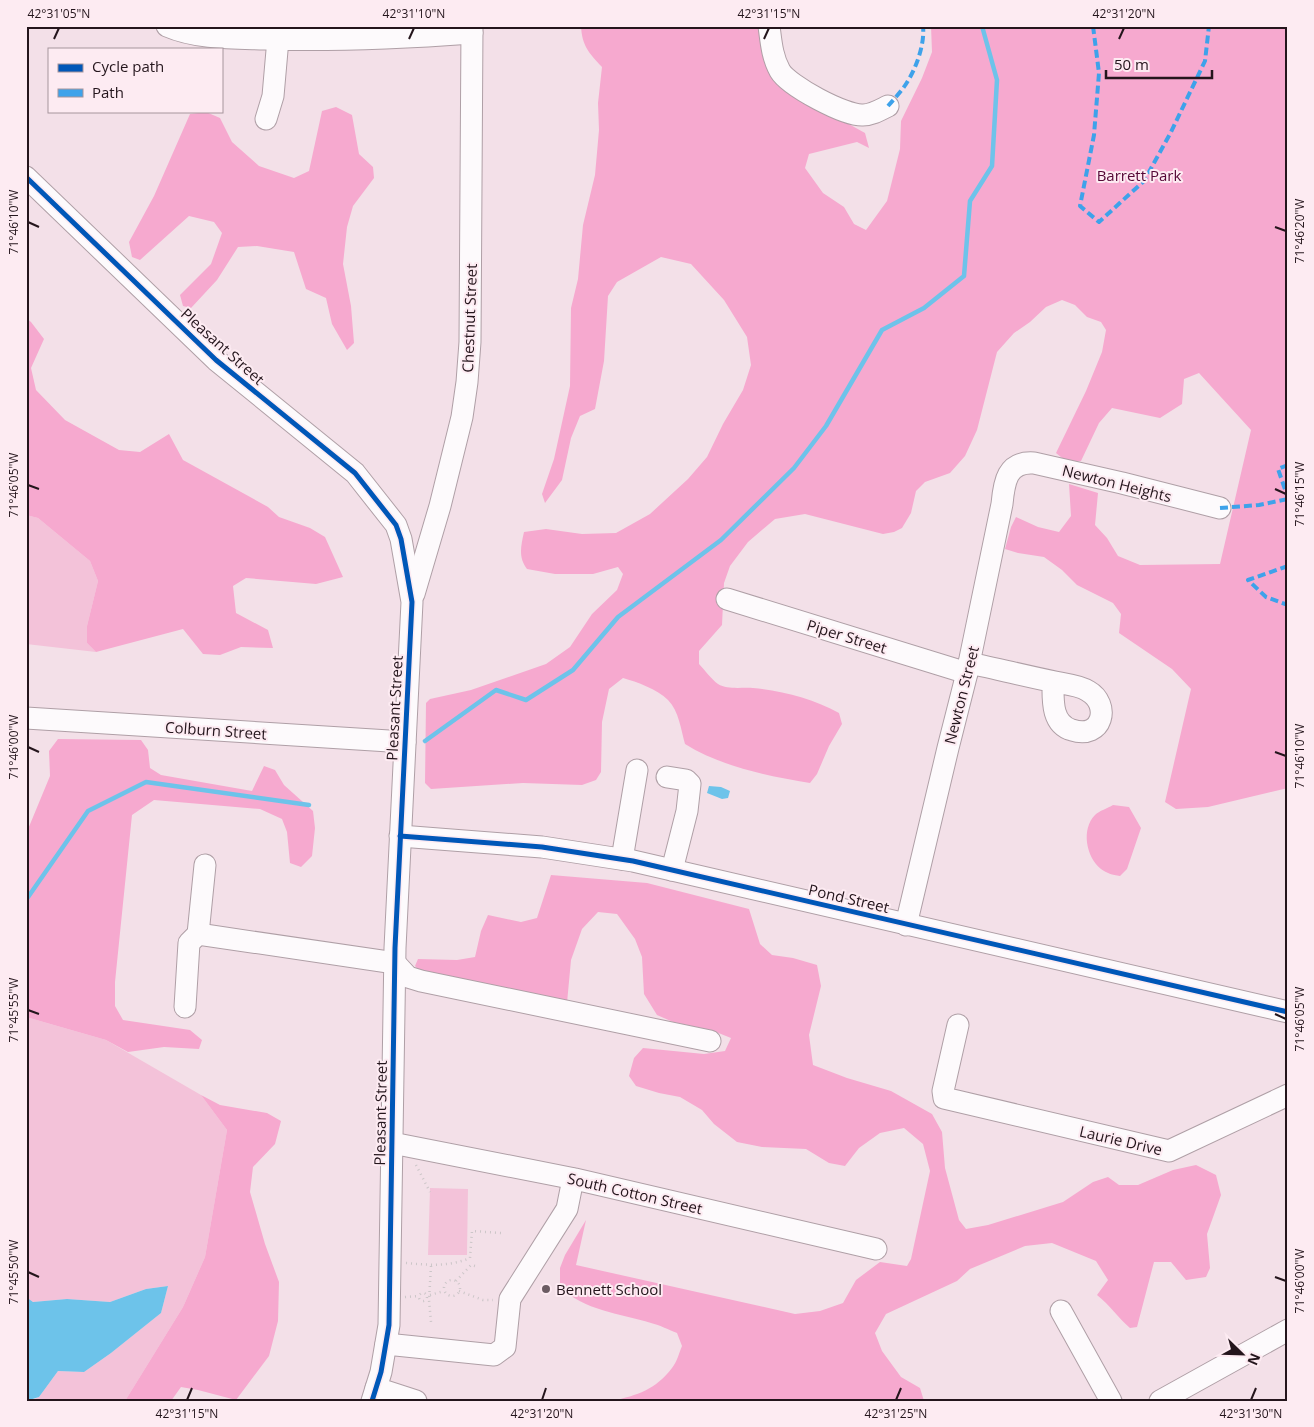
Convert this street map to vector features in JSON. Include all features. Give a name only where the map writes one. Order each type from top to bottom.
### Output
[{"type":"street","points":[[167,26],[179,31],[202,35],[278,39],[417,37],[472,30]]},
{"type":"street","points":[[769,26],[775,59],[788,81],[831,106],[862,116],[876,113],[888,106]]},
{"type":"street","name":"Chestnut Street","points":[[412,602],[449,470],[462,417],[467,382],[470,333],[472,30]]},
{"type":"street","points":[[266,119],[273,96],[278,39]]},
{"type":"street","name":"Pleasant Street","points":[[26,177],[216,360],[355,473],[396,525],[405,553],[412,602],[395,963],[389,1325],[374,1394]]},
{"type":"street","name":"Newton Heights","points":[[1015,466],[1022,462],[1034,463],[1220,508]]},
{"type":"street","name":"Newton Street","points":[[906,925],[968,668],[1004,487],[1008,475],[1015,466]]},
{"type":"street","name":"Piper Street","points":[[727,599],[968,668],[1053,682]]},
{"type":"street","name":"Colburn Street","points":[[26,718],[405,742]]},
{"type":"street","points":[[622,859],[638,770]]},
{"type":"street","points":[[668,777],[686,780],[690,784],[686,811],[672,870]]},
{"type":"street","name":"Pond Street","points":[[400,836],[542,847],[622,859],[1288,1012]]},
{"type":"street","points":[[185,1007],[189,943],[198,934],[205,865]]},
{"type":"street","points":[[198,934],[395,963],[408,977],[421,981],[710,1041]]},
{"type":"street","name":"Laurie Drive","points":[[958,1025],[944,1098],[1169,1151],[1288,1095]]},
{"type":"street","name":"South Cotton Street","points":[[392,1143],[573,1179],[876,1249]]},
{"type":"street","points":[[386,1344],[494,1355],[505,1347],[510,1299],[567,1209],[573,1179]]},
{"type":"street","points":[[1061,1311],[1111,1401]]},
{"type":"street","points":[[1160,1401],[1288,1330]]},
{"type":"street","points":[[374,1394],[416,1401]]},
{"type":"path","points":[[412,1159],[430,1192]]},
{"type":"path","points":[[404,1263],[431,1266],[459,1263],[470,1258],[472,1230],[501,1233]]},
{"type":"path","points":[[456,1281],[471,1264],[475,1266]]},
{"type":"path","points":[[431,1266],[428,1297],[432,1322]]},
{"type":"path","points":[[444,1291],[446,1281],[456,1281]]},
{"type":"path","points":[[444,1291],[450,1296],[456,1295],[459,1291],[459,1285],[456,1281]]},
{"type":"path","points":[[419,1296],[421,1300],[444,1291]]},
{"type":"path","points":[[459,1291],[483,1300],[495,1300]]},
{"type":"path","points":[[404,1297],[419,1296],[422,1293],[428,1297]]},
{"type":"shaded area","points":[[26,515],[38,518],[90,561],[98,581],[87,626],[87,643],[96,652],[26,644]]},
{"type":"shaded area","points":[[26,1017],[106,1040],[201,1095],[227,1130],[205,1257],[183,1307],[125,1401],[30,1401],[39,1397],[58,1371],[84,1372],[161,1313],[168,1286],[146,1289],[110,1302],[67,1299],[33,1302],[26,1297]]},
{"type":"shaded area","points":[[430,1188],[468,1189],[467,1255],[428,1255]]},
{"type":"green space","name":"Barrett Park","points":[[581,26],[759,26],[765,59],[836,117],[865,133],[869,148],[857,142],[809,154],[805,168],[823,193],[844,207],[854,224],[866,230],[887,201],[900,149],[901,121],[922,78],[932,52],[931,26],[1288,26],[1288,788],[1208,807],[1176,809],[1165,802],[1191,689],[1172,669],[1119,633],[1121,614],[1113,603],[1077,585],[1062,570],[1044,557],[1005,549],[1016,517],[1038,527],[1059,532],[1071,516],[1069,484],[1098,493],[1095,525],[1107,538],[1118,556],[1140,565],[1220,564],[1251,430],[1199,373],[1184,379],[1182,404],[1160,418],[1112,408],[1099,423],[1081,461],[1067,462],[1056,453],[1086,391],[1102,352],[1106,330],[1101,322],[1087,317],[1075,305],[1062,300],[1046,307],[1030,322],[1014,333],[997,352],[977,430],[965,456],[950,473],[925,482],[916,491],[911,513],[902,528],[883,534],[805,514],[775,519],[748,542],[730,566],[724,583],[722,625],[699,651],[699,664],[713,680],[722,686],[775,691],[808,700],[839,713],[842,724],[829,746],[817,774],[810,783],[746,770],[699,752],[685,744],[677,715],[668,700],[653,689],[623,678],[609,689],[602,722],[601,772],[596,780],[582,785],[523,783],[431,789],[425,783],[426,703],[430,699],[471,690],[546,664],[570,647],[592,614],[617,590],[623,574],[618,567],[593,574],[555,574],[527,569],[521,556],[524,532],[546,529],[582,534],[616,533],[650,514],[688,479],[707,457],[723,424],[743,390],[751,365],[747,337],[724,300],[691,264],[661,257],[617,282],[608,296],[604,361],[595,409],[580,416],[571,438],[562,480],[545,503],[542,494],[554,459],[570,386],[571,308],[578,279],[583,225],[595,175],[599,130],[598,103],[602,67],[587,49]]},
{"type":"green space","points":[[336,107],[352,115],[359,154],[373,167],[374,178],[353,206],[347,227],[343,264],[351,306],[354,343],[347,350],[332,324],[326,298],[306,289],[294,252],[257,246],[238,247],[217,280],[191,308],[183,306],[180,295],[211,264],[222,233],[214,222],[189,216],[140,260],[132,257],[129,242],[154,196],[190,114],[206,112],[220,118],[232,142],[259,166],[294,178],[309,171],[322,111]]},
{"type":"green space","points":[[26,318],[44,339],[31,368],[36,390],[65,420],[119,450],[140,452],[169,434],[183,460],[268,507],[279,517],[310,528],[325,537],[343,577],[316,584],[246,578],[233,586],[236,613],[268,630],[273,648],[241,647],[220,655],[203,654],[183,629],[96,652],[87,643],[87,626],[98,581],[90,561],[38,518],[26,515]]},
{"type":"green space","points":[[58,739],[141,740],[148,750],[150,768],[161,775],[252,791],[264,766],[275,770],[284,785],[313,811],[315,828],[312,856],[301,867],[290,863],[287,832],[282,819],[260,809],[154,800],[132,815],[115,982],[115,1006],[123,1020],[190,1030],[202,1040],[199,1049],[164,1047],[128,1052],[106,1040],[26,1017],[26,834],[50,776],[49,751]]},
{"type":"green space","points":[[1113,805],[1129,807],[1141,828],[1127,869],[1120,876],[1105,872],[1096,864],[1087,843],[1088,828],[1095,815]]},
{"type":"green space","points":[[551,875],[647,883],[749,909],[760,944],[772,955],[793,958],[817,965],[821,986],[809,1035],[813,1065],[847,1078],[891,1091],[932,1114],[942,1132],[945,1168],[959,1220],[966,1229],[988,1225],[1063,1202],[1093,1182],[1108,1177],[1119,1185],[1138,1185],[1173,1170],[1196,1165],[1216,1175],[1221,1195],[1207,1234],[1210,1268],[1206,1277],[1186,1280],[1171,1262],[1154,1262],[1137,1327],[1130,1328],[1097,1295],[1108,1280],[1096,1261],[1052,1243],[1025,1246],[970,1269],[957,1281],[886,1314],[875,1333],[882,1351],[901,1377],[920,1388],[924,1401],[612,1401],[638,1394],[659,1382],[674,1366],[682,1346],[677,1333],[654,1324],[591,1306],[569,1295],[560,1287],[560,1268],[565,1255],[586,1220],[576,1265],[795,1314],[820,1311],[843,1303],[856,1280],[880,1262],[907,1266],[911,1259],[930,1171],[923,1144],[904,1128],[880,1133],[859,1148],[845,1166],[829,1163],[806,1149],[762,1147],[737,1142],[714,1124],[702,1110],[680,1097],[636,1086],[629,1076],[634,1058],[643,1048],[704,1054],[725,1051],[731,1038],[711,1030],[673,1022],[657,1015],[644,994],[642,957],[635,939],[617,914],[598,912],[582,929],[571,960],[567,1003],[422,974],[415,966],[418,959],[457,960],[475,957],[481,931],[488,915],[521,922],[537,918]]},
{"type":"green space","points":[[201,1095],[220,1105],[267,1113],[281,1121],[275,1144],[253,1167],[250,1192],[265,1244],[279,1282],[278,1321],[269,1356],[236,1400],[181,1387],[171,1401],[125,1401],[183,1307],[205,1257],[227,1130]]},
{"type":"water","points":[[709,786],[721,787],[730,791],[728,798],[722,799],[707,793]]},
{"type":"water","points":[[168,1286],[161,1313],[84,1372],[58,1371],[39,1397],[26,1401],[26,1297],[33,1302],[67,1299],[110,1302],[146,1289]]},
{"type":"waterway","points":[[425,741],[496,690],[526,700],[573,670],[618,617],[721,540],[794,468],[826,426],[882,330],[924,308],[964,276],[970,201],[992,166],[997,80],[982,26]]},
{"type":"waterway","points":[[26,900],[88,811],[146,782],[309,805]]},
{"type":"marked path","points":[[888,106],[910,78],[923,41],[923,26]]},
{"type":"marked path","points":[[1093,26],[1099,73],[1094,135],[1080,206],[1099,222],[1144,181],[1171,132],[1205,61],[1209,26]]},
{"type":"marked path","points":[[1288,465],[1278,469],[1288,498]]},
{"type":"marked path","points":[[1220,508],[1259,505],[1288,499]]},
{"type":"marked path","points":[[1288,566],[1248,580],[1266,597],[1288,605]]},
{"type":"cycle path","points":[[26,177],[216,360],[355,473],[396,525],[401,539],[412,602],[395,948],[389,1325],[381,1372],[372,1401]]},
{"type":"cycle path","points":[[400,836],[542,847],[633,861],[1288,1012]]},
{"type":"place","name":"Bennett School","points":[[546,1289]]}]
